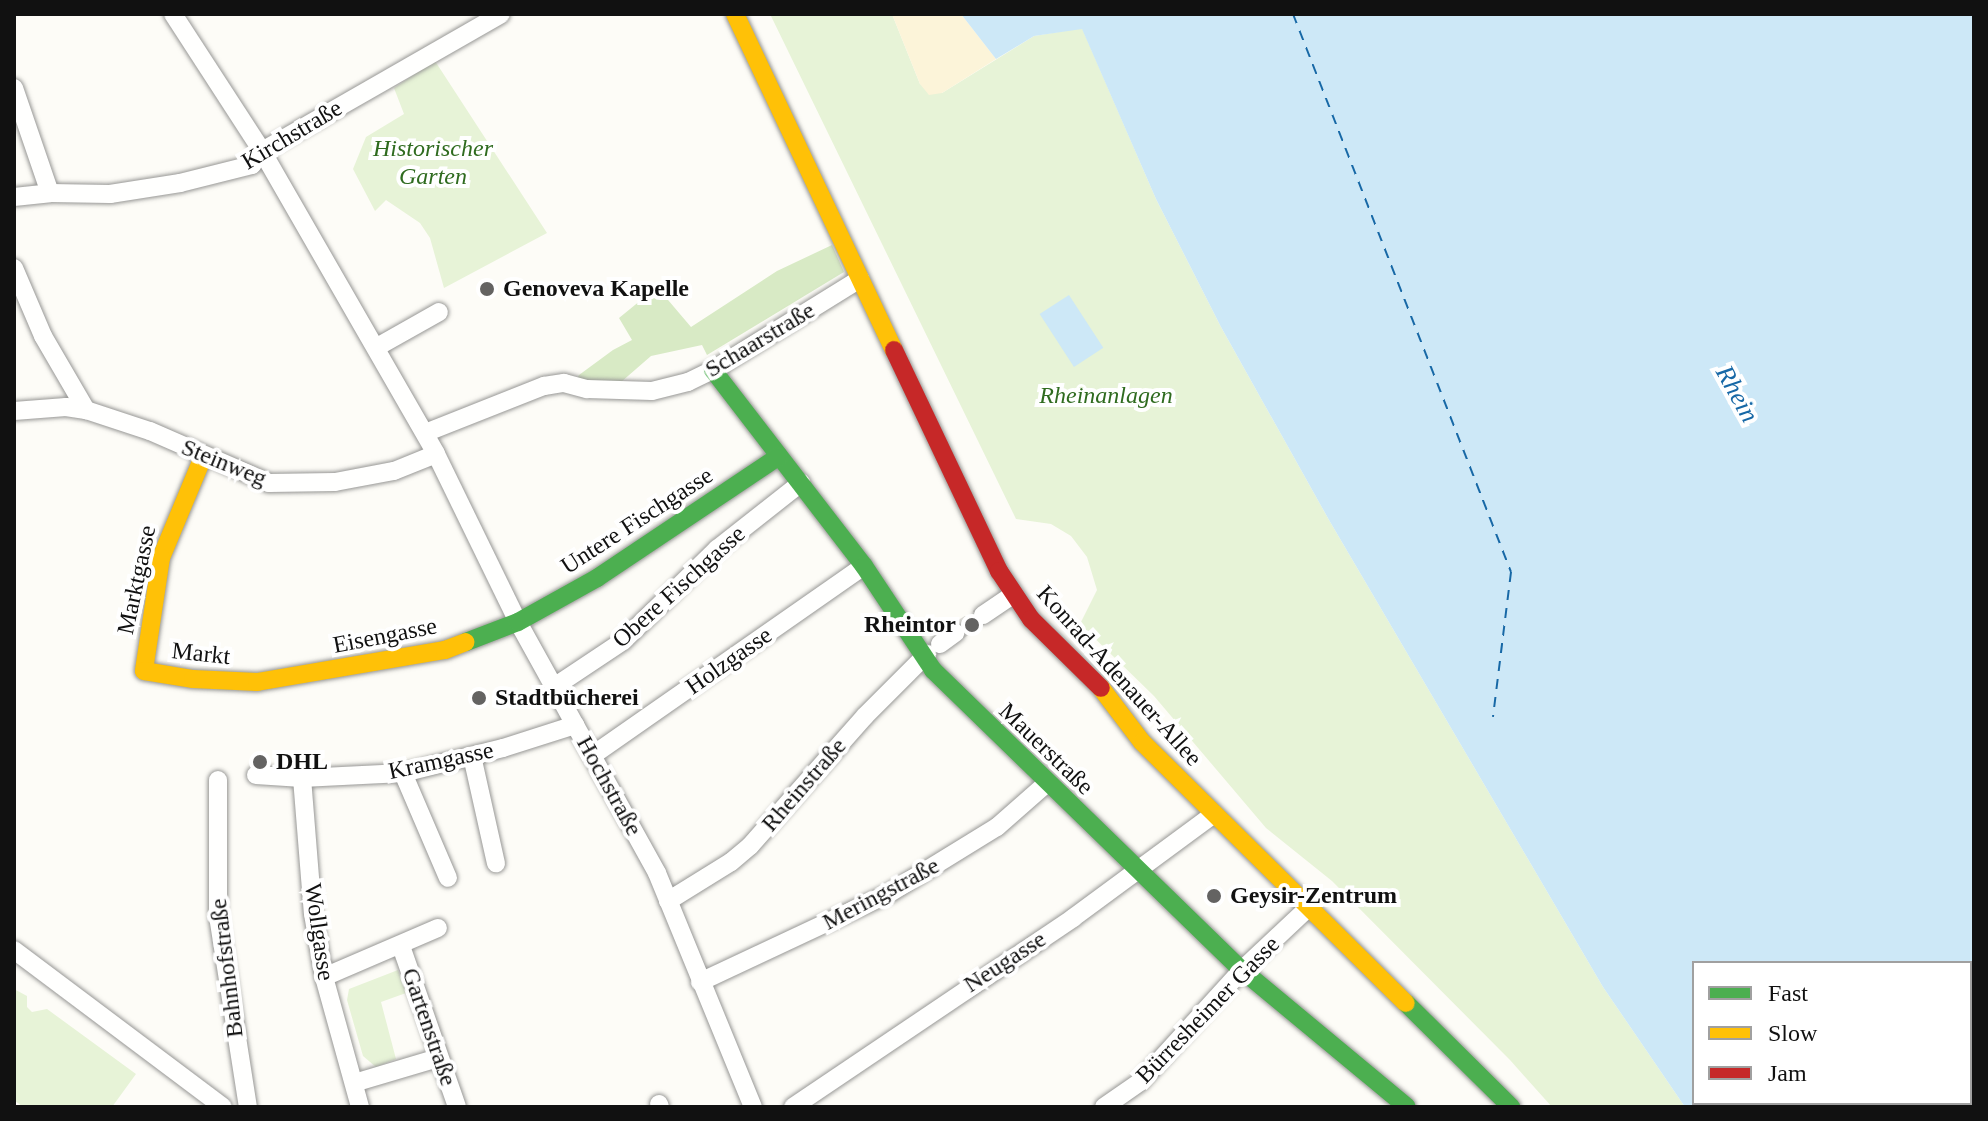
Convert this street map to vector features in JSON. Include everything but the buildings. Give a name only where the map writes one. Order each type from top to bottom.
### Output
[{"type":"street","name":"Hochstraße","points":[[173,14],[262,151],[425,433],[518,622],[637,834],[753,1107]]},
{"type":"street","name":"Kirchstraße","points":[[14,197],[50,193],[110,194],[180,183],[252,165],[262,151],[501,14]]},
{"type":"street","name":"Konrad-Adenauer-Allee","points":[[735,14],[999,571],[1014,594],[1051,641],[1113,699],[1142,742],[1511,1107]]},
{"type":"street","points":[[14,88],[50,193]]},
{"type":"street","points":[[14,268],[43,336],[86,410]]},
{"type":"street","name":"Schaarstraße","points":[[425,433],[544,386],[564,383],[587,389],[652,391],[713,370],[860,279]]},
{"type":"street","points":[[377,347],[439,312]]},
{"type":"street","name":"Mauerstraße","points":[[713,370],[930,652],[1047,783],[1242,970],[1407,1107]]},
{"type":"street","name":"Steinweg","points":[[14,411],[66,407],[86,410],[150,431],[203,457],[269,483],[335,482],[394,471],[436,454]]},
{"type":"street","name":"Untere Fischgasse","points":[[518,622],[597,578],[779,456]]},
{"type":"street","name":"Marktgasse","points":[[144,671],[161,558],[203,457]]},
{"type":"street","name":"Obere Fischgasse","points":[[554,687],[623,641],[717,549],[801,483]]},
{"type":"street","name":"Holzgasse","points":[[593,755],[864,566]]},
{"type":"street","points":[[983,615],[1014,594]]},
{"type":"street","name":"Eisengasse","points":[[254,683],[445,650],[518,622]]},
{"type":"street","name":"Rheinstraße","points":[[668,901],[731,862],[750,846],[857,725],[930,652],[955,633]]},
{"type":"street","name":"Markt","points":[[144,671],[193,679],[254,683]]},
{"type":"street","name":"Kramgasse","points":[[256,775],[302,778],[403,773],[575,725]]},
{"type":"street","points":[[472,756],[496,863]]},
{"type":"street","points":[[403,773],[448,878]]},
{"type":"street","name":"Wollgasse","points":[[302,778],[313,914],[324,977],[360,1107]]},
{"type":"street","name":"Bahnhofstraße","points":[[218,780],[218,916],[248,1107]]},
{"type":"street","name":"Meringstraße","points":[[700,982],[888,894],[997,827],[1047,783]]},
{"type":"street","name":"Neugasse","points":[[793,1107],[1073,918],[1135,869],[1214,814]]},
{"type":"street","name":"Bürresheimer Gasse","points":[[1104,1107],[1140,1082],[1160,1063],[1242,970],[1308,908]]},
{"type":"street","points":[[324,977],[438,928]]},
{"type":"street","name":"Gartenstraße","points":[[401,946],[457,1107]]},
{"type":"street","points":[[25,961],[223,1107]]},
{"type":"street","points":[[354,1083],[438,1058]]},
{"type":"street","points":[[1484,1107],[1498,1092]]},
{"type":"green space","name":"Rheinanlagen","points":[[770,14],[892,14],[920,84],[942,93],[1034,36],[1082,28],[1156,199],[1221,327],[1329,520],[1603,987],[1685,1107],[1552,1107],[1510,1060],[1332,881],[1266,828],[1154,696],[1080,624],[1097,590],[1087,557],[1071,536],[1051,524],[1016,519]]},
{"type":"green space","name":"Historischer Garten","points":[[435,61],[547,233],[444,288],[430,238],[420,223],[386,200],[375,211],[353,169],[366,137],[404,114],[394,88]]},
{"type":"green space","points":[[832,245],[844,272],[707,355],[702,345],[651,356],[613,389],[574,384],[579,375],[632,340],[619,318],[657,287],[691,327],[777,271]]},
{"type":"green space","points":[[398,970],[406,993],[381,1002],[396,1059],[376,1067],[363,1056],[347,1000],[349,989]]},
{"type":"green space","points":[[14,989],[27,996],[27,1007],[32,1012],[47,1009],[136,1074],[112,1107],[23,1107],[14,1100]]},
{"type":"sand","points":[[892,14],[961,14],[996,59],[942,93],[929,95],[920,84]]},
{"type":"water","name":"Rhein","points":[[961,14],[1973,14],[1974,1107],[1685,1107],[1603,987],[1329,520],[1221,327],[1156,199],[1082,29],[1034,36],[996,59]]},
{"type":"water","points":[[1069,295],[1103,348],[1074,367],[1040,314]]},
{"type":"ferry route","points":[[1293,14],[1511,572],[1493,717]]},
{"type":"tunnel","points":[[955,633],[983,615]]},
{"type":"traffic: fast","points":[[713,370],[864,566],[933,670],[1242,970],[1407,1107]]},
{"type":"traffic: fast","points":[[466,642],[518,622],[597,578],[779,456]]},
{"type":"traffic: fast","points":[[1406,1003],[1511,1107]]},
{"type":"traffic: slow","points":[[735,14],[894,350]]},
{"type":"traffic: slow","points":[[203,457],[161,558],[144,671],[193,679],[257,682],[445,650],[466,642]]},
{"type":"traffic: slow","points":[[1101,688],[1142,742],[1406,1003]]},
{"type":"traffic: jam","points":[[894,350],[999,571],[1031,619],[1101,688]]},
{"type":"place","name":"Genoveva Kapelle","points":[[487,289]]},
{"type":"place","name":"Rheintor","points":[[972,625]]},
{"type":"place","name":"Stadtbücherei","points":[[479,698]]},
{"type":"place","name":"DHL","points":[[260,762]]},
{"type":"place","name":"Geysir-Zentrum","points":[[1214,896]]}]
